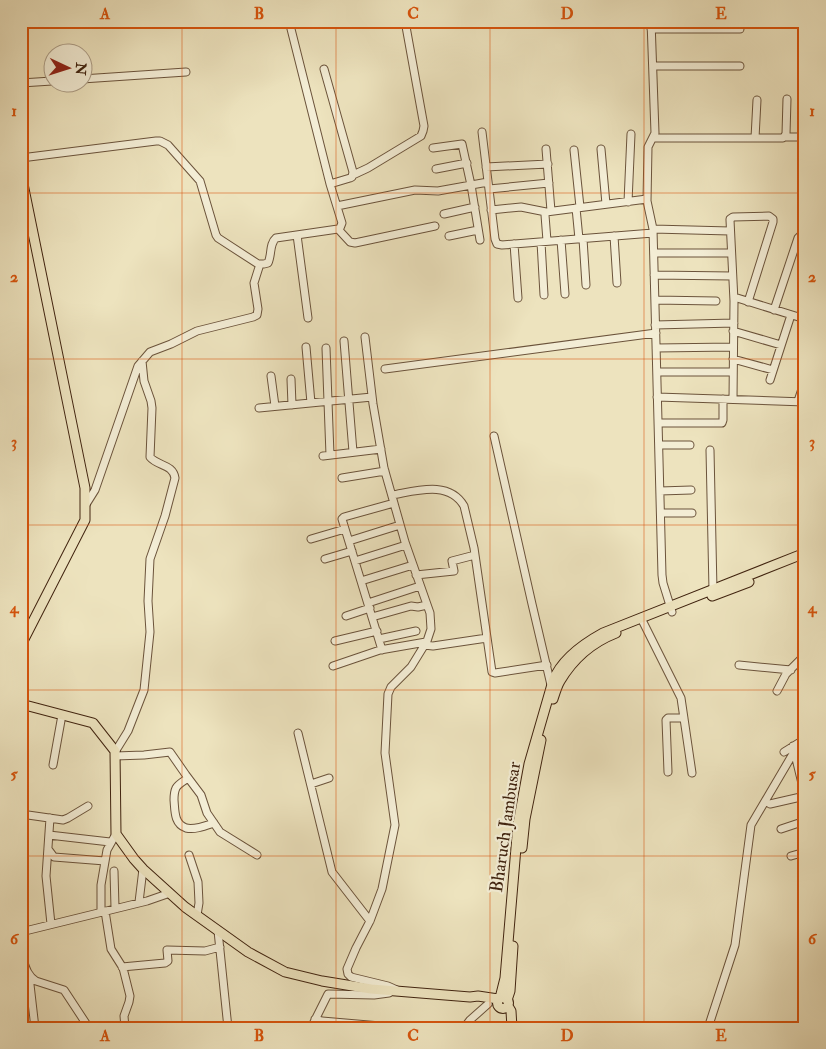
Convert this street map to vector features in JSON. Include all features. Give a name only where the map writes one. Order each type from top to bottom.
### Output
[{"type":"main road","points":[[21,174],[85,488],[85,520],[21,645]]},
{"type":"main road","name":"Bharuch Jambusar","points":[[502,1003],[518,824],[529,764],[552,685],[589,648],[613,634],[642,620],[787,563],[805,553]]},
{"type":"main road","name":"Bharuch Jambusar","points":[[672,609],[713,590],[787,563],[805,559]]},
{"type":"main road","name":"Bharuch Jambusar","points":[[502,1003],[510,991],[525,819],[541,739],[558,677]]},
{"type":"main road","points":[[21,704],[92,723],[115,754],[116,834],[143,869],[185,906],[248,952],[285,972],[322,982],[372,989],[470,997],[478,996],[502,1003]]},
{"type":"main road","points":[[470,997],[476,1001],[488,1004],[502,1003]]},
{"type":"main road","points":[[502,1003],[512,1028]]},
{"type":"street","points":[[21,158],[156,141],[165,143],[200,181],[218,238],[258,264],[268,263],[273,240],[278,237],[340,228],[342,223],[330,184],[289,21]]},
{"type":"street","points":[[330,184],[350,178],[422,134],[424,126],[405,21]]},
{"type":"street","points":[[672,609],[662,575],[654,252],[653,231],[647,199],[648,146],[655,132],[651,25],[740,29]]},
{"type":"street","points":[[652,66],[740,66]]},
{"type":"street","points":[[324,69],[353,175]]},
{"type":"street","points":[[92,78],[186,72]]},
{"type":"street","points":[[21,83],[42,82]]},
{"type":"street","points":[[785,137],[787,99]]},
{"type":"street","points":[[755,138],[756,100]]},
{"type":"street","points":[[482,132],[491,210],[496,241],[500,245],[653,231],[730,231]]},
{"type":"street","points":[[628,202],[631,134]]},
{"type":"street","points":[[653,138],[805,137]]},
{"type":"street","points":[[433,148],[462,144],[480,240]]},
{"type":"street","points":[[544,295],[545,215],[549,212],[546,149]]},
{"type":"street","points":[[601,149],[606,204]]},
{"type":"street","points":[[574,150],[586,285]]},
{"type":"street","points":[[436,169],[466,163]]},
{"type":"street","points":[[486,167],[548,164]]},
{"type":"street","points":[[337,206],[415,190],[438,191],[471,185],[549,183]]},
{"type":"street","points":[[491,210],[521,207],[549,212],[647,199]]},
{"type":"street","points":[[444,214],[475,207]]},
{"type":"street","points":[[733,399],[734,297],[730,220],[731,218],[769,216],[773,219],[773,222],[748,302]]},
{"type":"street","points":[[338,229],[350,242],[356,244],[434,226]]},
{"type":"street","points":[[449,236],[478,230]]},
{"type":"street","points":[[297,235],[308,318]]},
{"type":"street","points":[[774,310],[798,238],[801,235],[805,236]]},
{"type":"street","points":[[614,236],[617,282]]},
{"type":"street","points":[[561,240],[565,294]]},
{"type":"street","points":[[514,244],[518,298]]},
{"type":"street","points":[[654,252],[731,253]]},
{"type":"street","points":[[85,506],[96,490],[136,368],[150,352],[197,331],[257,315],[258,309],[254,284],[260,264]]},
{"type":"street","points":[[654,275],[732,276]]},
{"type":"street","points":[[734,297],[805,319]]},
{"type":"street","points":[[655,300],[716,301]]},
{"type":"street","points":[[770,380],[791,315]]},
{"type":"street","points":[[385,369],[656,329],[733,327],[781,345]]},
{"type":"street","points":[[365,337],[372,398],[385,471],[406,545],[430,616],[432,629],[409,669],[391,687],[388,694],[384,753],[395,823],[383,887],[347,969],[351,977],[388,986],[399,991]]},
{"type":"street","points":[[344,341],[353,452]]},
{"type":"street","points":[[306,347],[311,403]]},
{"type":"street","points":[[656,348],[733,347]]},
{"type":"street","points":[[326,348],[328,401],[327,455],[381,449]]},
{"type":"street","points":[[733,359],[774,370]]},
{"type":"street","points":[[142,360],[144,381],[152,408],[150,457],[153,461],[171,469],[175,474],[175,478],[165,516],[150,559],[148,601],[150,629],[144,690],[128,731],[115,754],[144,755],[170,752],[201,795],[207,813],[223,835],[257,855]]},
{"type":"street","points":[[657,372],[733,372]]},
{"type":"street","points":[[271,376],[275,406]]},
{"type":"street","points":[[291,379],[292,405]]},
{"type":"street","points":[[658,397],[801,402],[805,380]]},
{"type":"street","points":[[260,408],[372,398]]},
{"type":"street","points":[[658,422],[722,423],[723,399]]},
{"type":"street","points":[[494,436],[552,685]]},
{"type":"street","points":[[659,445],[690,445]]},
{"type":"street","points":[[710,450],[713,590]]},
{"type":"street","points":[[342,478],[385,471]]},
{"type":"street","points":[[382,650],[342,520],[344,516],[393,499],[419,491],[438,489],[449,491],[456,495],[464,506],[475,555],[493,673],[547,665]]},
{"type":"street","points":[[660,490],[691,490]]},
{"type":"street","points":[[661,513],[692,513]]},
{"type":"street","points":[[349,542],[400,525]]},
{"type":"street","points":[[310,539],[345,529]]},
{"type":"street","points":[[355,561],[406,545]]},
{"type":"street","points":[[325,559],[352,551]]},
{"type":"street","points":[[416,574],[454,571],[452,561],[475,555]]},
{"type":"street","points":[[361,581],[413,566]]},
{"type":"street","points":[[346,616],[420,586]]},
{"type":"street","points":[[372,617],[411,606],[418,608],[427,606]]},
{"type":"street","points":[[642,620],[681,698],[692,773]]},
{"type":"street","points":[[336,641],[376,631]]},
{"type":"street","points":[[379,639],[416,631]]},
{"type":"street","points":[[334,666],[382,650],[425,644],[431,646],[487,638]]},
{"type":"street","points":[[777,691],[785,676],[805,656]]},
{"type":"street","points":[[739,665],[791,670]]},
{"type":"street","points":[[53,764],[62,715]]},
{"type":"street","points":[[668,772],[666,720],[668,718],[684,718]]},
{"type":"street","points":[[298,733],[332,872],[369,920]]},
{"type":"street","points":[[708,1028],[735,945],[751,825],[793,749],[805,739]]},
{"type":"street","points":[[784,752],[793,749]]},
{"type":"street","points":[[770,804],[805,796],[793,749]]},
{"type":"street","points":[[188,778],[178,785],[174,793],[175,816],[178,823],[188,828],[202,827],[214,823]]},
{"type":"street","points":[[311,784],[329,778]]},
{"type":"street","points":[[21,814],[66,820],[88,806]]},
{"type":"street","points":[[50,818],[46,876],[51,924]]},
{"type":"street","points":[[781,828],[805,821]]},
{"type":"street","points":[[116,834],[107,850],[101,885],[103,911],[111,950],[122,967],[130,999],[124,1016],[125,1028]]},
{"type":"street","points":[[49,835],[110,842]]},
{"type":"street","points":[[48,849],[54,857],[105,861]]},
{"type":"street","points":[[791,856],[805,852]]},
{"type":"street","points":[[189,855],[198,882],[199,903],[197,915]]},
{"type":"street","points":[[138,902],[143,869]]},
{"type":"street","points":[[114,871],[115,908]]},
{"type":"street","points":[[21,932],[147,901],[170,893]]},
{"type":"street","points":[[218,930],[228,1028]]},
{"type":"street","points":[[122,967],[164,963],[168,961],[167,950],[205,951],[220,947]]},
{"type":"street","points":[[21,954],[29,975],[35,1028]]},
{"type":"street","points":[[29,975],[36,981],[64,990],[89,1028]]},
{"type":"street","points":[[310,1028],[327,995],[374,995],[399,991]]},
{"type":"street","points":[[464,1028],[471,1018],[488,1004]]},
{"type":"street","points":[[315,1019],[392,1027],[439,1028]]}]
